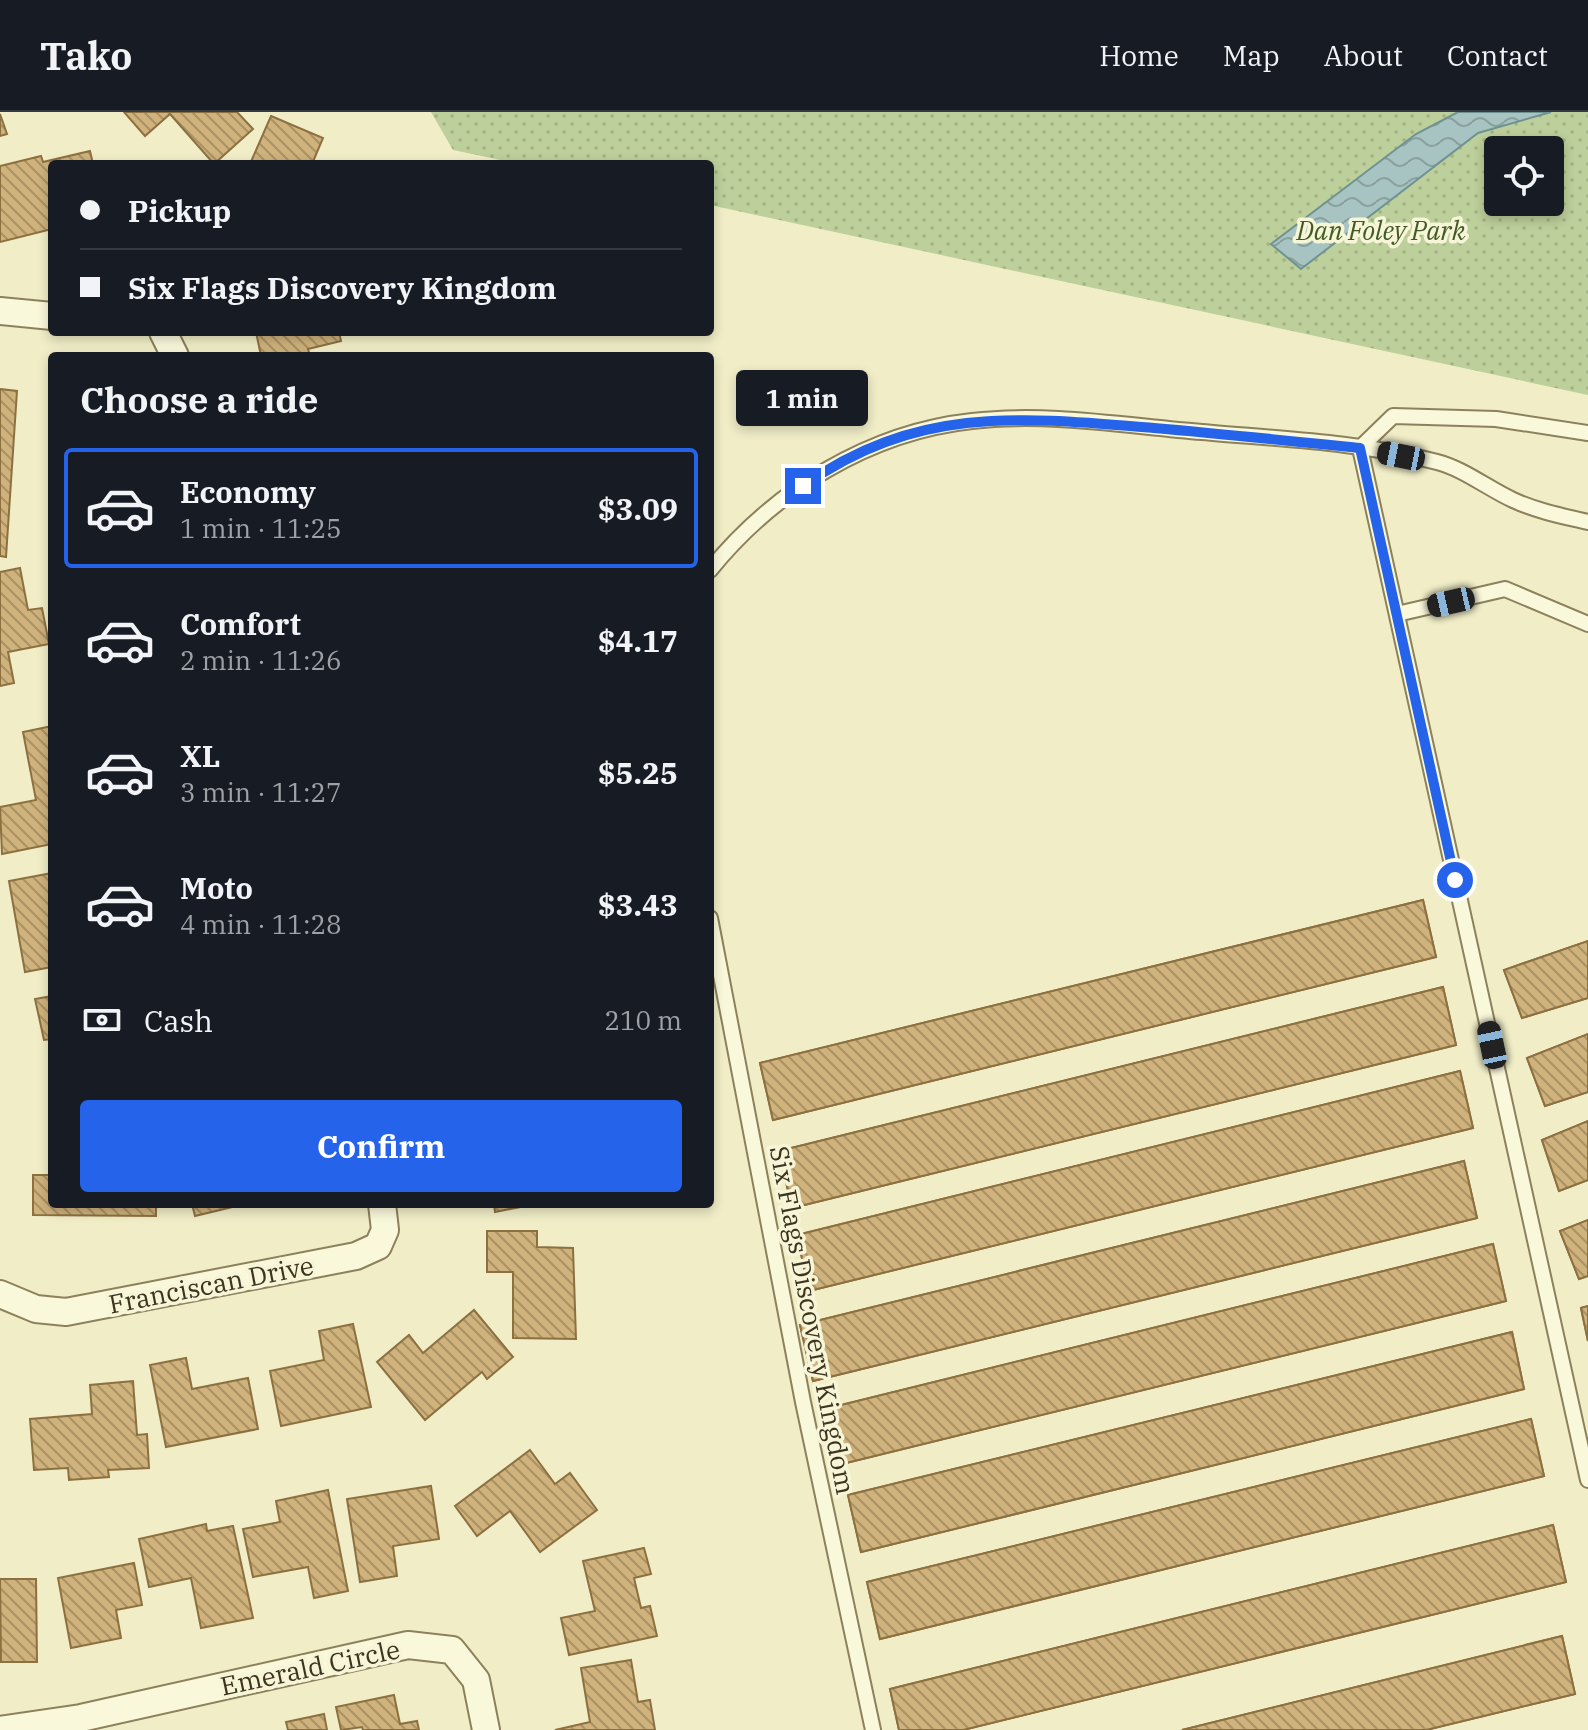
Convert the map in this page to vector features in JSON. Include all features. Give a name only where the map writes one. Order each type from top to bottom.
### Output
[{"type":"street","points":[[0,311],[48,316]]},
{"type":"street","name":"Franciscan Drive","points":[[0,1294],[36,1309],[66,1312],[356,1256],[378,1246],[385,1230],[382,1208]]},
{"type":"street","name":"Emerald Circle","points":[[0,1730],[83,1724],[408,1645],[452,1650],[476,1680],[486,1730]]},
{"type":"lane","points":[[1360,448],[1393,416],[1496,419],[1588,433]]},
{"type":"lane","points":[[714,566],[770,512],[828,468],[858,452],[933,428],[973,420],[1059,421],[1360,448],[1448,465],[1534,509],[1588,522]]},
{"type":"lane","points":[[1360,448],[1588,1480]]},
{"type":"lane","points":[[1397,614],[1505,589],[1588,624]]},
{"type":"lane","name":"Six Flags Discovery Kingdom","points":[[714,939],[803,1402],[873,1730]]},
{"type":"green space","name":"Dan Foley Park","points":[[431,112],[1588,112],[1588,395],[714,206],[714,160],[501,160],[453,150]]},
{"type":"water","points":[[1458,112],[1551,112],[1478,133],[1301,269],[1271,244],[1416,134]]},
{"type":"building","points":[[124,112],[237,112],[253,129],[218,160],[210,160],[170,114],[145,136]]},
{"type":"building","points":[[0,114],[7,134],[0,136]]},
{"type":"building","points":[[271,116],[323,138],[314,160],[252,160]]},
{"type":"building","points":[[90,151],[92,160],[52,160]]},
{"type":"building","points":[[41,156],[43,162],[48,161],[48,230],[0,242],[0,166]]},
{"type":"building","points":[[257,336],[340,336],[341,341],[308,349],[309,352],[260,352]]},
{"type":"building","points":[[0,389],[17,391],[6,557],[0,556]]},
{"type":"building","points":[[20,568],[28,610],[42,608],[48,644],[8,652],[14,683],[0,686],[0,572]]},
{"type":"building","points":[[48,727],[48,845],[2,854],[0,807],[36,800],[23,732]]},
{"type":"building","points":[[48,874],[48,968],[25,972],[9,881]]},
{"type":"building","points":[[1423,900],[1436,957],[773,1120],[760,1063]]},
{"type":"building","points":[[1423,900],[1436,957],[773,1120],[760,1063]]},
{"type":"building","points":[[1588,941],[1588,998],[1522,1018],[1504,970]]},
{"type":"building","points":[[1588,941],[1588,998],[1522,1018],[1504,970]]},
{"type":"building","points":[[1443,987],[1456,1045],[792,1208],[779,1151]]},
{"type":"building","points":[[1443,987],[1456,1045],[792,1208],[779,1151]]},
{"type":"building","points":[[48,997],[48,1040],[44,1040],[35,999]]},
{"type":"building","points":[[1588,1034],[1588,1092],[1545,1106],[1527,1058]]},
{"type":"building","points":[[1588,1034],[1588,1092],[1545,1106],[1527,1058]]},
{"type":"building","points":[[1460,1071],[1473,1128],[809,1291],[797,1235]]},
{"type":"building","points":[[1460,1071],[1473,1128],[809,1291],[797,1235]]},
{"type":"building","points":[[1588,1121],[1588,1180],[1559,1191],[1542,1140]]},
{"type":"building","points":[[1588,1121],[1588,1180],[1559,1191],[1542,1140]]},
{"type":"building","points":[[1464,1161],[1477,1218],[813,1381],[800,1325]]},
{"type":"building","points":[[1464,1161],[1477,1218],[813,1381],[800,1325]]},
{"type":"building","points":[[33,1175],[48,1175],[48,1208],[156,1208],[156,1216],[33,1215]]},
{"type":"building","points":[[193,1208],[228,1208],[195,1216]]},
{"type":"building","points":[[494,1208],[516,1208],[495,1212]]},
{"type":"building","points":[[1588,1220],[1588,1276],[1579,1279],[1560,1231]]},
{"type":"building","points":[[1588,1220],[1588,1276],[1579,1279],[1560,1231]]},
{"type":"building","points":[[487,1231],[537,1231],[537,1247],[573,1248],[576,1339],[513,1338],[513,1272],[487,1272]]},
{"type":"building","points":[[1493,1244],[1506,1301],[842,1464],[829,1408]]},
{"type":"building","points":[[1493,1244],[1506,1301],[842,1464],[829,1408]]},
{"type":"building","points":[[1588,1306],[1588,1341],[1581,1308]]},
{"type":"building","points":[[1588,1306],[1588,1341],[1581,1308]]},
{"type":"building","points":[[474,1310],[513,1357],[487,1379],[482,1372],[425,1420],[377,1362],[409,1335],[423,1353]]},
{"type":"building","points":[[353,1324],[371,1407],[281,1426],[270,1371],[324,1360],[319,1331]]},
{"type":"building","points":[[1512,1332],[1524,1389],[861,1552],[848,1495]]},
{"type":"building","points":[[1512,1332],[1524,1389],[861,1552],[848,1495]]},
{"type":"building","points":[[186,1358],[192,1389],[248,1378],[258,1429],[166,1447],[150,1365]]},
{"type":"building","points":[[133,1381],[137,1435],[147,1434],[149,1468],[108,1470],[109,1477],[69,1480],[68,1468],[34,1470],[30,1419],[92,1414],[90,1385]]},
{"type":"building","points":[[1531,1419],[1544,1476],[880,1639],[867,1582]]},
{"type":"building","points":[[1531,1419],[1544,1476],[880,1639],[867,1582]]},
{"type":"building","points":[[530,1450],[555,1484],[570,1473],[597,1510],[540,1552],[510,1511],[477,1536],[455,1506]]},
{"type":"building","points":[[431,1486],[439,1539],[393,1546],[397,1576],[360,1582],[347,1499]]},
{"type":"building","points":[[328,1490],[348,1591],[314,1598],[308,1567],[253,1577],[243,1529],[280,1522],[276,1501]]},
{"type":"building","points":[[206,1524],[207,1531],[233,1526],[253,1618],[201,1628],[191,1578],[149,1587],[139,1539]]},
{"type":"building","points":[[1553,1525],[1566,1582],[963,1730],[899,1730],[890,1689]]},
{"type":"building","points":[[1553,1525],[1566,1582],[963,1730],[899,1730],[890,1689]]},
{"type":"building","points":[[644,1548],[651,1574],[634,1578],[641,1608],[650,1606],[657,1636],[569,1655],[561,1618],[595,1611],[583,1561]]},
{"type":"building","points":[[134,1563],[142,1605],[116,1610],[121,1638],[71,1648],[58,1578]]},
{"type":"building","points":[[0,1579],[36,1579],[37,1662],[1,1662]]},
{"type":"building","points":[[1562,1636],[1575,1694],[1426,1730],[1182,1730]]},
{"type":"building","points":[[1562,1636],[1575,1694],[1426,1730],[1182,1730]]},
{"type":"building","points":[[631,1660],[638,1702],[650,1700],[655,1730],[555,1730],[590,1722],[581,1668]]},
{"type":"building","points":[[394,1695],[400,1724],[417,1721],[419,1730],[363,1730],[362,1727],[341,1730],[336,1707]]},
{"type":"building","points":[[324,1714],[327,1730],[288,1730],[286,1722]]},
{"type":"route","points":[[803,486],[858,452],[898,437],[973,420],[1059,421],[1360,448],[1455,880]]}]
